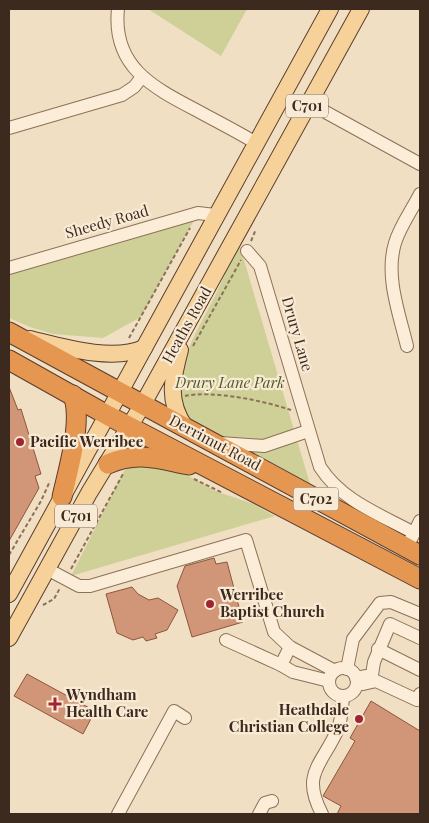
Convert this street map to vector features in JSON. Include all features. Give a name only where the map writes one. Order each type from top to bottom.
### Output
[{"type":"highway","name":"Derrimut Road","points":[[12,333],[212,442],[414,545]]},
{"type":"highway","name":"Derrimut Road","points":[[9,360],[107,415],[397,566],[420,580]]},
{"type":"highway","points":[[62,497],[75,430],[76,408],[73,395]]},
{"type":"highway","points":[[116,468],[124,457],[138,456],[208,468]]},
{"type":"highway","points":[[397,566],[414,545]]},
{"type":"main road","name":"Heaths Road","points":[[10,593],[215,215],[330,9]]},
{"type":"main road","name":"Heaths Road","points":[[9,638],[46,569],[116,468],[129,426],[185,329],[361,9]]},
{"type":"main road","points":[[256,142],[280,156]]},
{"type":"main road","points":[[185,329],[175,368],[173,390],[174,408],[185,427]]},
{"type":"main road","points":[[12,333],[68,348],[120,354],[130,354],[144,348]]},
{"type":"main road","points":[[10,593],[30,570],[46,569]]},
{"type":"street","points":[[118,9],[119,34],[124,51],[142,77],[167,94],[256,142]]},
{"type":"street","points":[[9,128],[122,95],[134,87],[142,77]]},
{"type":"street","points":[[309,103],[420,164]]},
{"type":"street","points":[[407,346],[392,280],[392,260],[396,241],[420,194]]},
{"type":"street","name":"Sheedy Road","points":[[9,268],[198,213],[215,215]]},
{"type":"street","name":"Drury Lane","points":[[246,251],[260,266],[320,467],[331,484],[414,545]]},
{"type":"street","points":[[212,442],[264,446],[308,431]]},
{"type":"street","points":[[414,545],[420,521]]},
{"type":"street","points":[[46,569],[79,586],[90,586],[246,540],[274,632],[290,647],[342,676],[352,692],[343,696]]},
{"type":"street","points":[[343,696],[331,690],[342,676],[353,639],[380,603],[391,602],[420,614]]},
{"type":"street","points":[[342,676],[372,675],[378,650],[390,624],[420,638]]},
{"type":"street","points":[[226,640],[293,672],[342,676],[376,682],[417,700],[420,694]]},
{"type":"street","points":[[281,666],[290,647]]},
{"type":"street","points":[[378,650],[420,670]]},
{"type":"street","points":[[322,814],[312,790],[313,774],[338,729],[343,696]]},
{"type":"street","points":[[118,814],[174,711],[185,718]]},
{"type":"street","points":[[259,814],[265,803],[272,801]]},
{"type":"path","points":[[120,354],[198,213]]},
{"type":"path","points":[[190,353],[256,232]]},
{"type":"path","points":[[184,388],[182,396],[194,394],[233,398],[289,409],[304,416]]},
{"type":"path","points":[[54,599],[116,468]]},
{"type":"path","points":[[9,555],[41,501],[53,475]]},
{"type":"green space","points":[[148,9],[247,9],[221,56]]},
{"type":"green space","points":[[198,213],[141,317],[103,338],[53,334],[9,318],[9,273]]},
{"type":"green space","name":"Drury Lane Park","points":[[239,243],[310,484],[184,415],[180,400],[179,384],[187,352]]},
{"type":"green space","points":[[134,463],[183,473],[218,492],[251,503],[275,516],[71,576],[124,471]]},
{"type":"building","name":"Pacific Werribee","points":[[9,387],[18,410],[21,409],[41,474],[35,476],[39,488],[9,541]]},
{"type":"building","name":"Werribee Baptist Church","points":[[214,558],[216,564],[227,562],[243,622],[192,637],[177,586],[185,566]]},
{"type":"building","points":[[132,587],[138,594],[149,600],[158,598],[178,610],[167,630],[155,634],[157,638],[146,641],[143,637],[133,640],[117,633],[106,594]]},
{"type":"building","name":"Wyndham Health Care","points":[[27,674],[95,711],[83,734],[14,696]]},
{"type":"building","points":[[371,701],[420,731],[420,814],[337,814],[341,806],[323,796],[355,741],[350,738]]},
{"type":"place","name":"Pacific Werribee","points":[[20,442]]},
{"type":"place","name":"Werribee Baptist Church","points":[[210,604]]},
{"type":"place","name":"Wyndham Health Care","points":[[55,704]]},
{"type":"place","name":"Heathdale Christian College","points":[[359,719]]}]
